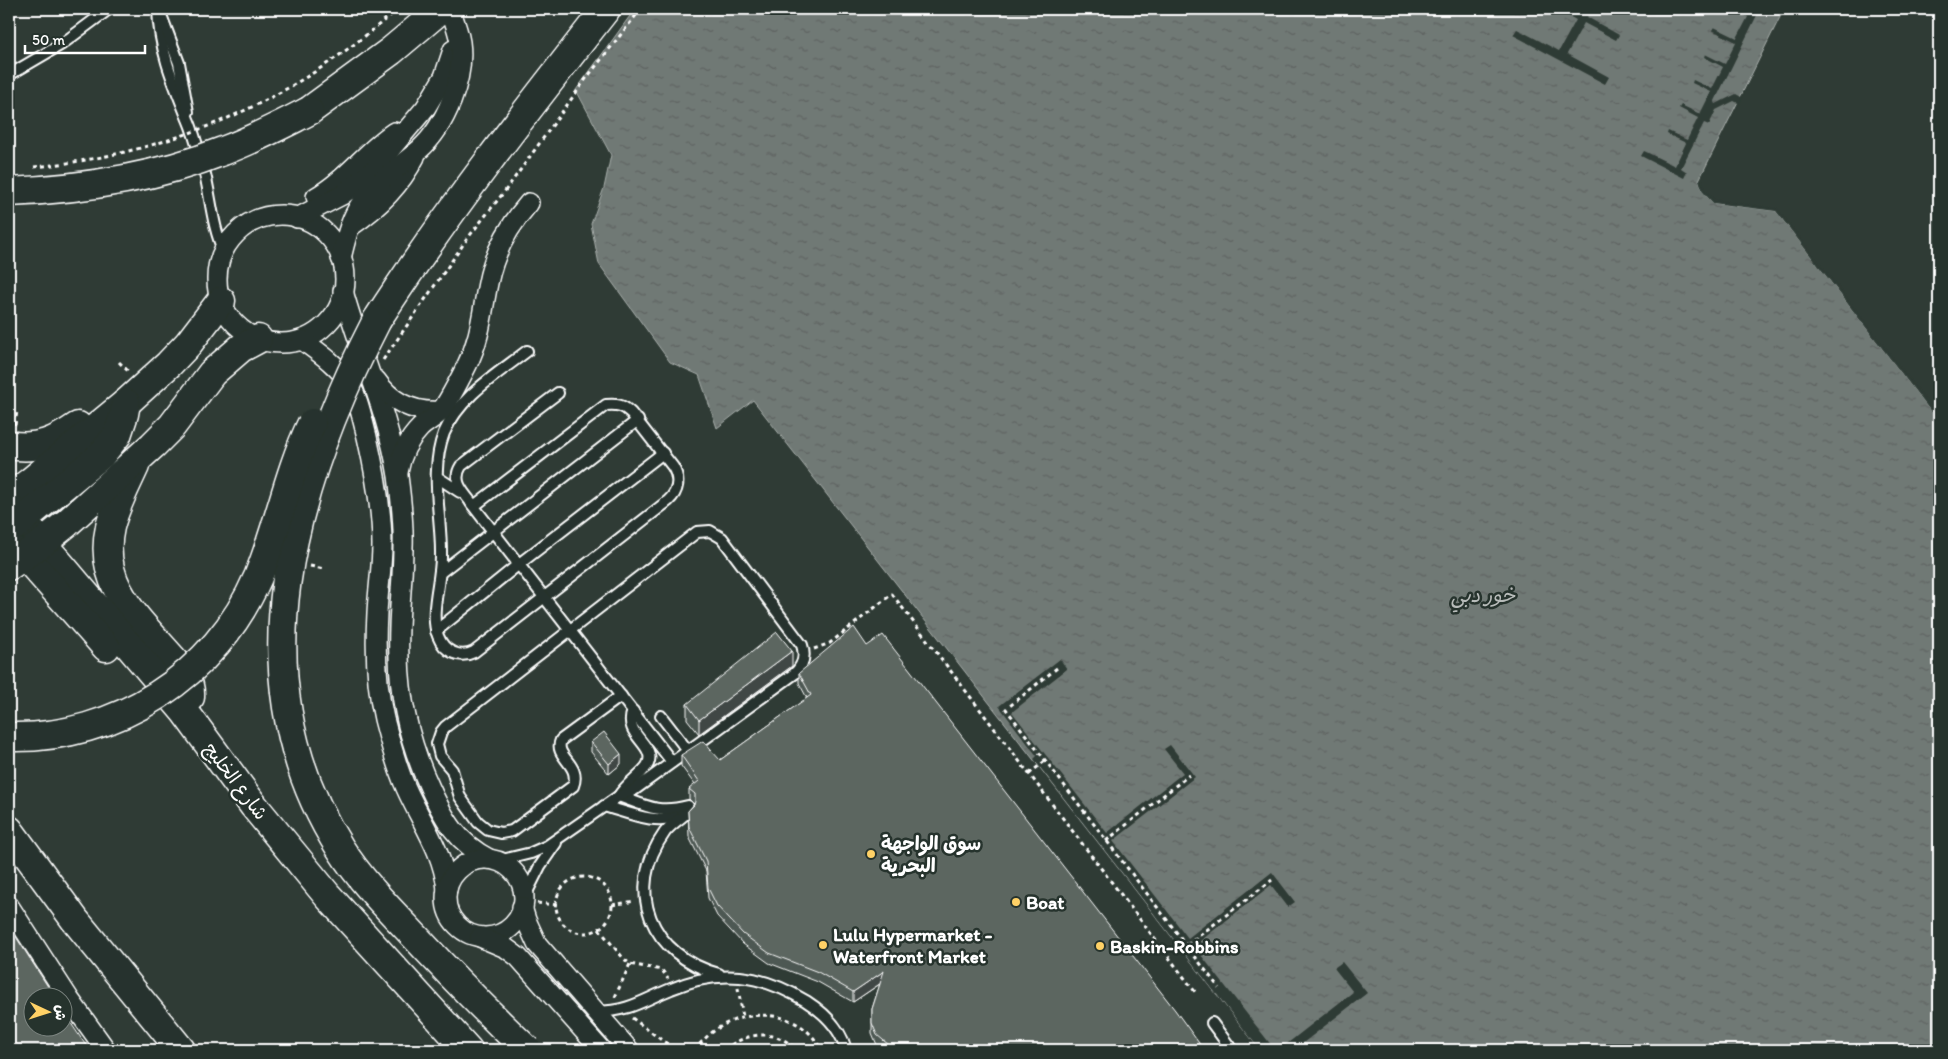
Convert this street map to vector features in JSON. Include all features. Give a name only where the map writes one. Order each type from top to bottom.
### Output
[{"type":"main road","points":[[9,737],[44,736],[66,732],[113,718],[156,697],[182,678],[209,652],[237,616],[258,576],[296,459],[318,410],[345,364],[475,178],[606,9]]},
{"type":"main road","points":[[9,192],[99,183],[162,171],[230,149],[309,110],[391,51],[449,15]]},
{"type":"main road","points":[[9,498],[126,403],[169,364],[188,344],[221,301]]},
{"type":"main road","points":[[377,320],[344,386],[326,432],[313,470],[295,537],[281,629],[282,677],[287,716],[299,762],[313,798],[326,824],[358,873],[420,942],[527,1050]]},
{"type":"main road","points":[[21,553],[138,458],[172,426],[212,373],[233,354],[258,339]]},
{"type":"main road","points":[[9,445],[31,446],[52,442],[104,408],[126,403]]},
{"type":"main road","points":[[13,520],[101,455],[110,445],[121,425],[126,403]]},
{"type":"main road","points":[[138,458],[110,527],[108,559],[117,590],[126,604],[186,676],[190,693],[185,712]]},
{"type":"main road","name":"شارع الخليج","points":[[13,520],[21,553],[185,712],[254,806],[303,866],[468,1050]]},
{"type":"main road","points":[[9,830],[162,1039],[181,1050]]},
{"type":"street","points":[[291,217],[342,195],[358,183],[373,170],[426,107],[444,77],[454,43],[449,15]]},
{"type":"street","points":[[341,258],[348,228],[372,189],[400,163],[419,149],[440,124],[453,94],[460,60],[460,43],[449,15]]},
{"type":"street","points":[[398,475],[400,462],[411,438],[441,411],[468,364],[479,336],[487,284],[498,249],[516,217],[529,203]]},
{"type":"street","points":[[272,216],[291,217],[308,222],[324,233],[336,247],[341,258],[344,275],[343,291],[336,312],[316,332],[302,340],[280,343],[258,339],[239,328],[221,301],[217,281],[220,261],[234,236],[248,224],[272,216]]},
{"type":"street","points":[[343,291],[351,321],[388,394],[399,403],[413,409],[427,412],[441,411]]},
{"type":"street","points":[[302,340],[334,364],[348,381],[358,402],[381,516],[382,546],[376,647],[378,683],[384,718],[405,786],[439,855],[445,875],[447,908],[456,924],[471,935],[506,948],[518,957],[601,1050]]},
{"type":"street","points":[[375,367],[398,475],[403,546],[399,618],[402,696],[410,735],[423,772],[448,824],[459,838],[473,850],[513,872],[519,880],[526,920],[537,944],[602,1012],[629,1050]]},
{"type":"street","points":[[447,889],[450,880],[462,866],[470,862],[493,860]]},
{"type":"street","points":[[480,937],[490,937],[507,930],[514,924],[523,902]]},
{"type":"street","points":[[9,906],[70,1000],[106,1050]]},
{"type":"lane","points":[[9,75],[62,44],[109,9]]},
{"type":"lane","points":[[159,9],[158,28],[167,66],[189,120],[207,182],[216,232],[224,252]]},
{"type":"lane","points":[[474,506],[606,406],[616,404],[624,406],[638,420],[663,453],[677,476],[677,487],[672,497],[469,654],[457,655],[447,650],[441,643],[436,630],[441,537],[437,477],[441,443],[456,411],[474,392],[527,351]]},
{"type":"lane","points":[[558,393],[461,466],[457,476],[458,485],[672,762]]},
{"type":"lane","points":[[440,572],[638,420]]},
{"type":"lane","points":[[436,630],[663,453]]},
{"type":"lane","points":[[437,477],[456,489],[474,506]]},
{"type":"lane","points":[[493,860],[531,853],[547,846],[619,796],[634,790],[800,669],[804,661],[802,645],[722,538],[717,534],[704,530],[691,536],[445,727],[437,744],[440,756],[452,770],[460,797],[478,822],[494,833],[507,833],[570,789],[575,781],[574,771],[560,751],[559,744],[561,740],[621,696]]},
{"type":"lane","points":[[619,796],[629,782],[644,769],[650,758],[648,751],[631,728],[630,718],[633,711]]},
{"type":"lane","points":[[661,716],[688,751]]},
{"type":"lane","points":[[619,796],[655,809],[688,809]]},
{"type":"lane","points":[[604,806],[654,820],[670,819],[688,809]]},
{"type":"lane","points":[[688,809],[666,830],[653,851],[646,875],[645,899],[652,922],[664,942],[681,958],[701,969],[771,984],[795,995],[818,1009],[834,1026],[846,1050]]},
{"type":"lane","points":[[523,902],[540,866],[561,836]]},
{"type":"lane","points":[[602,1012],[622,1010],[697,980],[724,975]]},
{"type":"lane","points":[[1212,1023],[1232,1050]]},
{"type":"path","points":[[32,168],[132,150],[195,131],[225,119],[304,79],[398,9]]},
{"type":"path","points":[[375,367],[585,80],[641,9]]},
{"type":"path","points":[[306,566],[324,569]]},
{"type":"path","points":[[804,653],[830,643],[892,594],[1196,993]]},
{"type":"path","points":[[1057,668],[1006,709],[1219,988]]},
{"type":"path","points":[[1029,774],[1045,762]]},
{"type":"path","points":[[1106,842],[1189,775]]},
{"type":"path","points":[[588,877],[596,879],[608,890],[612,905],[608,920],[599,929],[588,933],[580,933],[566,926],[561,920],[556,905],[561,890],[573,879],[588,877]]},
{"type":"path","points":[[1186,945],[1272,880]]},
{"type":"path","points":[[612,905],[645,899]]},
{"type":"path","points":[[599,929],[630,964],[662,970],[667,976],[671,989]]},
{"type":"path","points":[[602,1012],[630,964]]},
{"type":"path","points":[[736,976],[743,1017]]},
{"type":"path","points":[[622,1010],[662,1041],[678,1050]]},
{"type":"path","points":[[694,1050],[719,1027],[743,1017],[765,1015],[788,1020],[805,1031],[820,1050]]},
{"type":"path","points":[[725,1050],[739,1041],[763,1035],[779,1037],[796,1050]]},
{"type":"water","name":"خور دبي","points":[[635,9],[1784,9],[1699,180],[1703,192],[1713,203],[1776,211],[1939,422],[1939,1050],[1260,1050],[753,400],[717,428],[699,375],[670,362],[599,264],[591,224],[604,188],[611,155],[576,90]]},
{"type":"pier","points":[[1556,9],[1570,9],[1579,14],[1581,9],[1591,9],[1587,17],[1619,35],[1616,40],[1584,23],[1567,54],[1609,77],[1605,84],[1513,35],[1517,29],[1559,51],[1576,20]]},
{"type":"pier","points":[[1733,9],[1741,9],[1750,13],[1752,9],[1760,9],[1714,103],[1716,104],[1736,94],[1743,98],[1740,104],[1734,101],[1716,110],[1709,125],[1704,123],[1681,168],[1687,172],[1684,178],[1641,156],[1644,151],[1675,166],[1686,143],[1667,134],[1668,131],[1687,140],[1698,118],[1679,108],[1681,105],[1700,114],[1711,92],[1692,83],[1693,80],[1712,89],[1723,67],[1704,57],[1705,54],[1725,64],[1736,42],[1712,30],[1714,27],[1737,38],[1748,17]]},
{"type":"pier","points":[[1699,180],[1702,180],[1705,191],[1714,200],[1777,209],[1939,418],[1939,422],[1776,211],[1713,203],[1703,192]]},
{"type":"pier","points":[[1060,659],[1067,669],[1012,712],[1107,833],[1183,773],[1164,749],[1170,745],[1195,777],[1113,841],[1188,938],[1272,872],[1295,902],[1288,907],[1271,885],[1194,946],[1275,1050],[1260,1050],[1039,766],[1034,759],[1037,756],[999,706]]},
{"type":"pier","points":[[1342,962],[1367,993],[1294,1050],[1279,1050],[1353,992],[1334,968]]},
{"type":"building","name":"سوق الواجهة البحرية","points":[[854,627],[867,646],[883,635],[1175,1010],[1204,1050],[895,1050],[877,1035],[872,1023],[872,1009],[884,971],[853,992],[818,972],[769,953],[743,934],[717,906],[708,888],[706,861],[689,827],[688,811],[694,805],[695,794],[689,789],[699,781],[681,755],[703,741],[720,760],[811,695],[799,673]]},
{"type":"building","points":[[777,632],[792,651],[699,720],[687,704]]},
{"type":"building","points":[[604,732],[621,754],[609,764],[591,742]]},
{"type":"building","points":[[9,926],[48,986],[22,986],[22,1036],[72,1036],[72,1025],[89,1050],[10,1050]]},
{"type":"place","name":"سوق الواجهة البحرية","points":[[871,854]]},
{"type":"place","name":"Boat","points":[[1016,902]]},
{"type":"place","name":"Lulu Hypermarket - Waterfront Market","points":[[823,945]]},
{"type":"place","name":"Baskin-Robbins","points":[[1100,946]]}]
